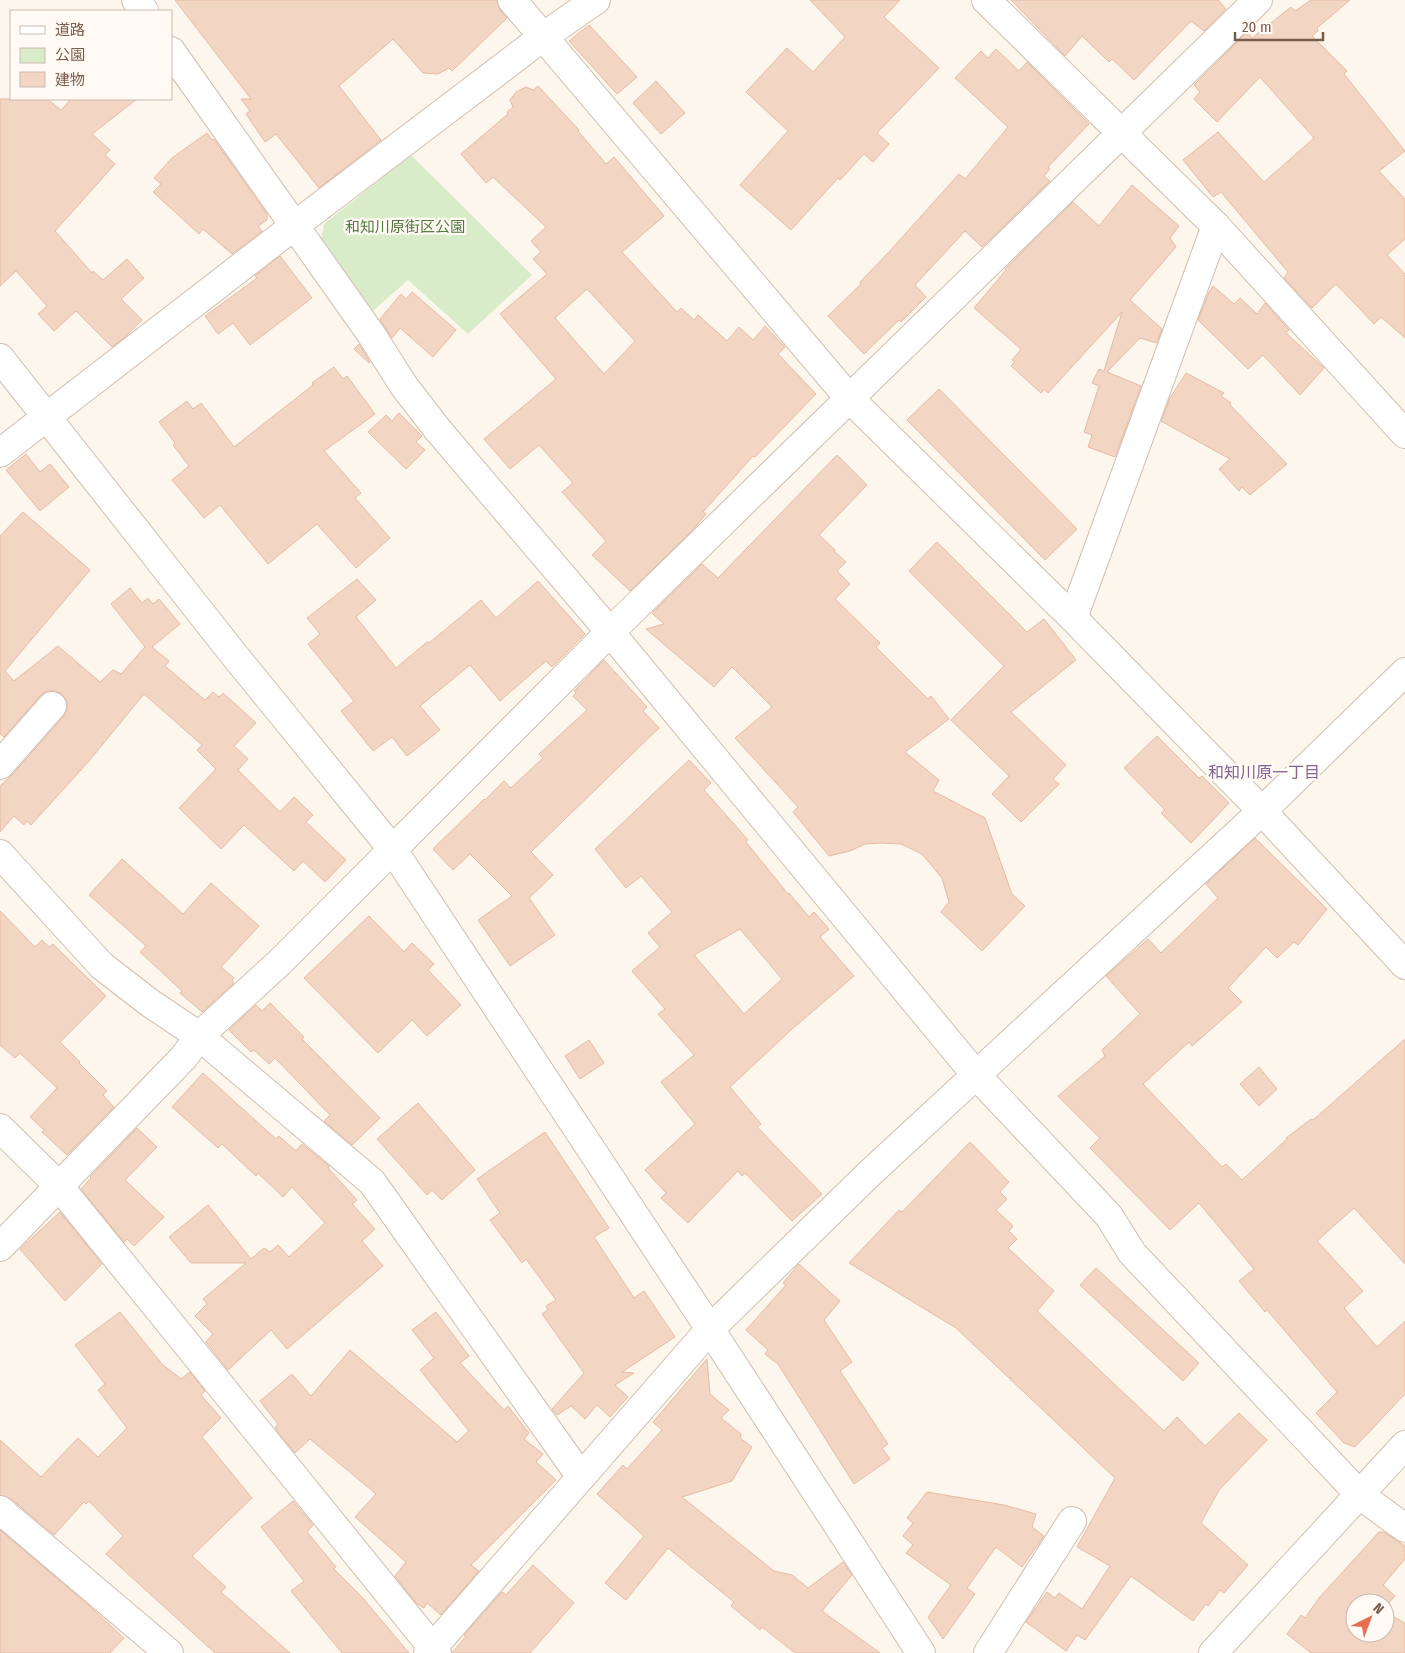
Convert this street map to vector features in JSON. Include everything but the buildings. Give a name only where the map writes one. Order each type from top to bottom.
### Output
[{"type":"street","points":[[512,0],[850,398],[1073,618],[1262,810],[1405,966]]},
{"type":"street","points":[[0,453],[294,226],[544,36],[596,0]]},
{"type":"street","points":[[986,0],[1216,226],[1405,434]]},
{"type":"street","points":[[0,1246],[184,1057],[199,1036],[279,963],[610,632],[1258,0]]},
{"type":"street","points":[[172,52],[371,334],[404,386],[976,1075],[1109,1216],[1132,1253],[1360,1495],[1405,1528]]},
{"type":"street","points":[[1073,618],[1216,226]]},
{"type":"street","points":[[0,358],[231,651],[393,850],[710,1329],[921,1653]]},
{"type":"street","points":[[0,1128],[58,1185],[432,1651],[710,1329],[870,1173],[1262,810],[1405,672]]},
{"type":"street","points":[[0,765],[52,706]]},
{"type":"street","points":[[0,854],[102,966],[150,1003],[199,1036],[372,1182],[581,1477]]},
{"type":"street","points":[[1213,1653],[1405,1445]]},
{"type":"street","points":[[0,1510],[169,1653]]},
{"type":"street","points":[[988,1653],[1072,1521]]},
{"type":"green space","name":"和知川原街区公園","points":[[411,155],[532,275],[468,334],[408,280],[373,311],[321,240],[324,224]]},
{"type":"district","name":"和知川原一丁目","points":[[1264,772]]}]
